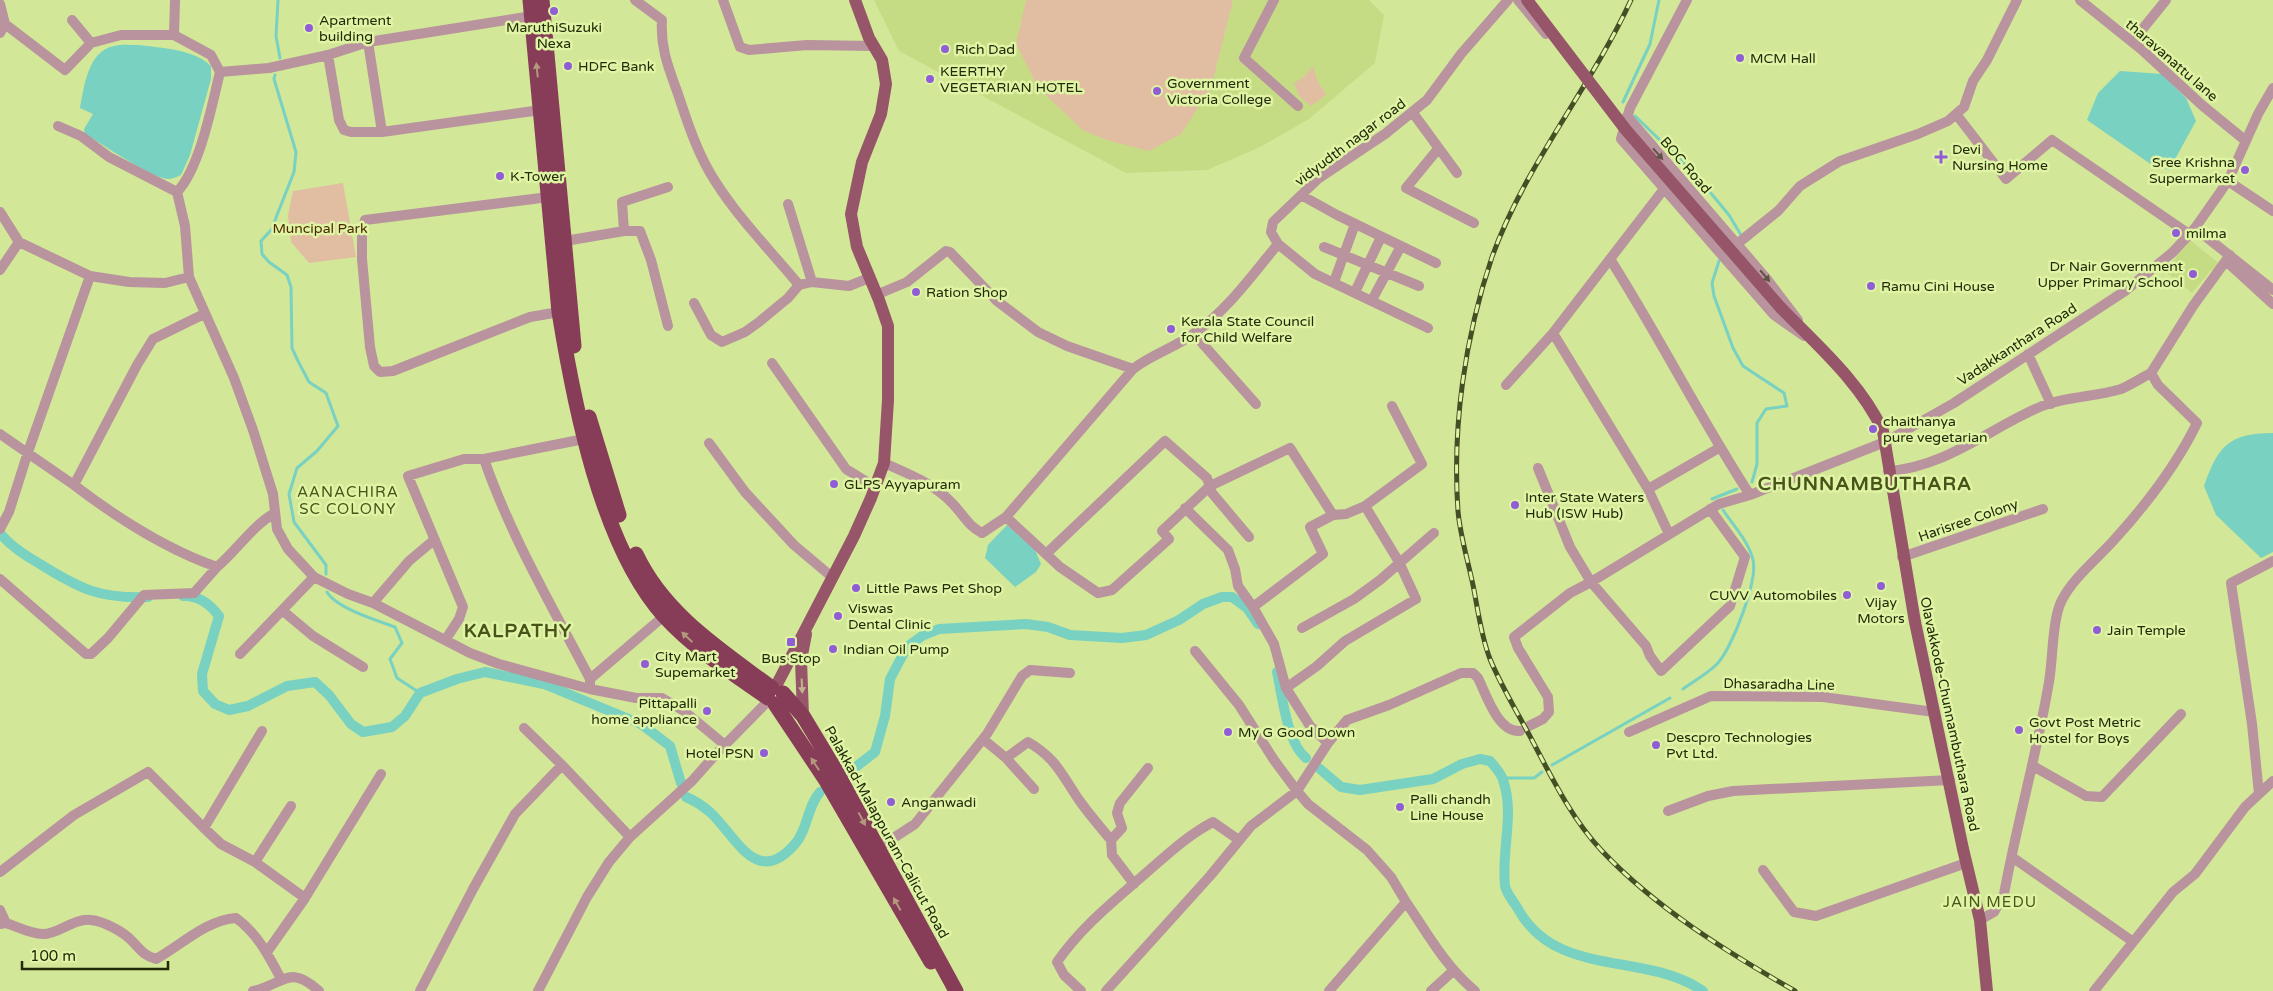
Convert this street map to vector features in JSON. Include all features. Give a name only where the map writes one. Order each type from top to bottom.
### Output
[{"type":"highway","name":"Palakkad-Malappuram-Calicut Road","points":[[530,0],[550,197],[559,312],[567,362],[584,439],[604,502],[628,561],[643,589],[664,616],[703,653],[774,695],[825,779],[920,944],[950,991]]},
{"type":"highway","name":"Palakkad-Malappuram-Calicut Road","points":[[542,0],[576,358],[588,413],[622,523],[641,564],[673,609],[712,644],[774,695],[803,716],[956,991]]},
{"type":"main road","points":[[774,695],[808,622],[854,536],[884,463],[888,400],[888,326],[857,247],[851,214],[862,162],[881,114],[886,84],[882,60],[862,21],[855,0]]},
{"type":"main road","name":"Olavakkode-Chunnambuthara Road","points":[[1528,0],[1626,130],[1781,308],[1821,349],[1876,417],[1885,442],[1902,557],[1966,863],[1980,920],[1988,991]]},
{"type":"main road","points":[[803,716],[801,660],[808,622]]},
{"type":"street","points":[[174,35],[175,0]]},
{"type":"street","points":[[635,0],[662,20],[661,34],[664,59],[696,144],[714,180],[732,207],[799,285]]},
{"type":"street","points":[[723,0],[740,47],[749,50],[806,45],[874,46]]},
{"type":"street","points":[[1274,0],[1244,58],[1298,106]]},
{"type":"street","name":"vidyudth nagar road","points":[[1278,244],[1271,232],[1273,222],[1301,195],[1337,166],[1413,113],[1428,100],[1461,54],[1508,0]]},
{"type":"street","points":[[1518,0],[1554,45]]},
{"type":"street","points":[[1687,0],[1627,116],[1621,139],[1774,315],[1821,349]]},
{"type":"street","points":[[1737,244],[1778,211],[1800,186],[1840,161],[1918,134],[1948,121],[1964,107],[1973,81],[1987,60],[2017,0]]},
{"type":"street","name":"tharavanattu lane","points":[[2080,0],[2132,42],[2203,106],[2246,141]]},
{"type":"street","points":[[2132,42],[2166,0]]},
{"type":"street","points":[[0,4],[2,28],[64,70],[92,43],[121,35],[174,35],[211,55],[220,72],[200,144],[185,183],[177,192]]},
{"type":"street","points":[[220,72],[268,68],[328,55],[368,42],[532,16]]},
{"type":"street","points":[[72,20],[92,43]]},
{"type":"street","points":[[368,42],[382,132]]},
{"type":"street","points":[[328,55],[339,120],[344,130],[352,132],[382,132],[541,110]]},
{"type":"street","name":"Vadakkanthara Road","points":[[1328,743],[1347,720],[1462,673],[1473,673],[1478,678],[1500,721],[1509,730],[1524,729],[1543,719],[1549,712],[1548,696],[1518,648],[1514,637],[1570,593],[1710,509],[1885,442],[1954,403],[2125,291],[2173,252],[2192,231],[2228,181],[2258,114],[2273,88]]},
{"type":"street","points":[[1413,113],[1457,173]]},
{"type":"street","points":[[1956,114],[2006,179],[2052,140],[2192,231],[2273,290]]},
{"type":"street","name":"BOC Road","points":[[1627,116],[1790,308],[1806,333]]},
{"type":"street","points":[[58,126],[81,136],[109,157],[177,192],[185,226],[189,277],[234,378],[253,430],[273,494],[277,529],[288,549],[314,577],[348,594],[373,603],[470,653],[499,664],[590,684],[636,698],[662,698],[684,711],[725,745]]},
{"type":"street","points":[[1438,149],[1406,188],[1474,223]]},
{"type":"street","points":[[2228,181],[2273,211]]},
{"type":"street","points":[[624,231],[622,202],[668,187]]},
{"type":"street","points":[[1506,385],[1553,332],[1664,188]]},
{"type":"street","points":[[1301,195],[1355,224],[1436,263]]},
{"type":"street","points":[[550,197],[365,220],[362,232],[362,259],[370,347],[374,366],[380,372],[393,371],[530,317],[559,312]]},
{"type":"street","points":[[788,204],[812,282]]},
{"type":"street","points":[[0,212],[20,242],[90,276],[129,282],[165,283],[189,277]]},
{"type":"street","points":[[1334,282],[1355,224]]},
{"type":"street","points":[[565,241],[624,231],[640,231],[651,260],[668,326]]},
{"type":"street","points":[[1354,292],[1381,237]]},
{"type":"street","points":[[0,270],[20,242]]},
{"type":"street","points":[[884,463],[912,475],[936,490],[953,504],[959,514],[973,529],[982,533],[1006,517],[1133,369],[1145,360],[1194,334],[1234,299],[1278,244],[1316,274],[1428,328]]},
{"type":"street","points":[[1372,300],[1401,246]]},
{"type":"street","points":[[1324,247],[1419,286]]},
{"type":"street","points":[[876,295],[907,282],[946,251],[950,252],[997,301],[1038,332],[1067,346],[1133,369]]},
{"type":"street","points":[[2228,258],[2273,304]]},
{"type":"street","points":[[1888,471],[1903,470],[1938,460],[1985,436],[2003,424],[2051,404],[2122,388],[2151,373],[2193,306],[2228,258]]},
{"type":"street","points":[[1610,259],[1646,317],[1719,448],[1750,495]]},
{"type":"street","points":[[1,528],[9,512],[28,452],[90,276]]},
{"type":"street","points":[[694,303],[711,335],[722,342],[745,332],[759,322],[788,298],[799,285],[812,282],[849,286],[868,278]]},
{"type":"street","points":[[74,485],[137,365],[153,339],[204,314]]},
{"type":"street","points":[[1553,332],[1648,489],[1669,534]]},
{"type":"street","points":[[1194,334],[1256,404]]},
{"type":"street","points":[[2028,354],[2051,404]]},
{"type":"street","points":[[772,363],[846,469],[875,487]]},
{"type":"street","points":[[1980,920],[1994,912],[2004,894],[2033,766],[2049,681],[2056,621],[2061,600],[2089,565],[2120,534],[2157,488],[2189,439],[2197,422],[2158,384],[2151,373]]},
{"type":"street","points":[[1253,607],[1323,554],[1310,527],[1333,515],[1346,514],[1365,506],[1422,464],[1392,406]]},
{"type":"street","points":[[0,434],[94,500],[149,534],[200,561],[217,567]]},
{"type":"street","points":[[446,639],[459,619],[463,607],[408,476],[464,459],[484,459],[584,439]]},
{"type":"street","points":[[1046,554],[1165,441],[1207,478],[1212,493],[1249,537]]},
{"type":"street","points":[[709,442],[745,492],[794,545],[832,577]]},
{"type":"street","points":[[1006,517],[1060,567],[1086,586],[1098,593],[1104,593],[1112,590],[1169,539],[1162,531],[1210,486],[1290,448],[1333,515]]},
{"type":"street","points":[[1648,489],[1719,448]]},
{"type":"street","points":[[484,459],[498,501],[590,684]]},
{"type":"street","points":[[1538,468],[1570,547],[1591,582],[1646,646],[1650,656],[1661,671],[1730,606],[1745,557],[1710,509]]},
{"type":"street","points":[[1286,688],[1317,666],[1345,642],[1416,599],[1399,562],[1365,506]]},
{"type":"street","points":[[1106,991],[1210,876],[1251,826],[1297,791],[1328,743],[1310,726],[1286,688],[1274,644],[1253,607],[1238,586],[1235,569],[1228,550],[1186,508]]},
{"type":"street","name":"Harisree Colony","points":[[1902,557],[2043,509]]},
{"type":"street","points":[[0,578],[86,654],[91,654],[108,638],[141,599],[194,593],[217,567],[233,554],[263,520],[275,513]]},
{"type":"street","points":[[1302,628],[1354,599],[1434,533]]},
{"type":"street","points":[[373,603],[409,561],[434,540]]},
{"type":"street","points":[[2259,794],[2252,724],[2231,583],[2273,561]]},
{"type":"street","points":[[240,654],[314,577]]},
{"type":"street","points":[[283,611],[313,636],[363,667]]},
{"type":"street","points":[[590,684],[664,616]]},
{"type":"street","points":[[1195,651],[1239,705],[1274,760],[1297,791],[1308,804],[1367,850],[1391,877],[1437,952],[1453,971],[1475,991]]},
{"type":"street","points":[[878,848],[915,824],[983,739],[1022,676],[1030,670],[1070,673]]},
{"type":"street","points":[[538,991],[587,897],[609,862],[630,837],[692,781],[774,695]]},
{"type":"street","name":"Dhasaradha Line","points":[[1629,732],[1711,696],[1823,697],[1934,712]]},
{"type":"street","points":[[2033,766],[2086,796],[2102,796],[2181,714]]},
{"type":"street","points":[[524,728],[630,837]]},
{"type":"street","points":[[204,828],[262,731]]},
{"type":"street","points":[[983,739],[1006,758],[1034,789]]},
{"type":"street","points":[[1006,758],[1028,742],[1044,752],[1058,767],[1079,800],[1111,840],[1112,855],[1134,884]]},
{"type":"street","points":[[420,991],[473,889],[495,854],[515,814],[562,765]]},
{"type":"street","points":[[1111,840],[1122,828],[1116,813],[1120,803],[1148,768]]},
{"type":"street","points":[[0,872],[74,815],[148,772],[221,844],[255,862],[305,898]]},
{"type":"street","points":[[268,952],[305,898],[381,774]]},
{"type":"street","points":[[1668,811],[1708,796],[1733,791],[1950,780]]},
{"type":"street","points":[[2094,991],[2173,892],[2194,874],[2245,807],[2273,781]]},
{"type":"street","points":[[255,862],[290,806]]},
{"type":"street","points":[[1081,991],[1064,975],[1057,962],[1075,936],[1194,832],[1213,822],[1240,840]]},
{"type":"street","points":[[2012,857],[2132,941]]},
{"type":"street","points":[[1763,870],[1794,912],[1816,916],[1966,863]]},
{"type":"street","points":[[1329,991],[1406,902]]},
{"type":"street","points":[[0,910],[3,924],[28,932],[44,934],[80,921],[91,920],[113,929],[131,940],[147,957],[156,959],[173,946],[226,918],[236,918],[245,925],[268,952],[281,979]]},
{"type":"street","points":[[1431,991],[1453,971]]},
{"type":"street","points":[[253,991],[281,979],[291,977],[306,979],[319,991]]},
{"type":"shaded area","name":"Government Victoria College","points":[[874,0],[1369,0],[1384,15],[1375,63],[1309,119],[1260,147],[1207,170],[1126,173],[899,51]]},
{"type":"shaded area","points":[[2190,240],[2221,265],[2215,272],[2211,270],[2192,293],[2165,271]]},
{"type":"green space","points":[[1026,0],[1233,0],[1211,88],[1181,134],[1149,151],[1110,141],[1084,131],[1039,89],[1016,44]]},
{"type":"green space","points":[[1313,66],[1317,80],[1326,95],[1311,106],[1299,96],[1294,83],[1304,77]]},
{"type":"green space","name":"Muncipal Park","points":[[343,183],[356,257],[309,263],[291,242],[288,215],[293,191]]},
{"type":"water","points":[[120,45],[167,48],[186,53],[204,60],[211,66],[211,79],[190,155],[181,175],[172,179],[152,174],[85,134],[84,129],[93,114],[80,108],[86,80],[93,62],[105,49]]},
{"type":"water","points":[[2120,71],[2162,74],[2186,98],[2196,121],[2169,170],[2152,165],[2087,120],[2098,93]]},
{"type":"water","points":[[2273,433],[2273,552],[2261,558],[2216,515],[2204,486],[2214,461],[2227,444],[2246,436]]},
{"type":"water","points":[[1007,525],[1035,550],[1041,564],[1036,572],[1015,587],[985,558],[988,545]]},
{"type":"waterway","points":[[278,0],[276,36],[280,58]]},
{"type":"waterway","points":[[1623,102],[1650,44],[1659,0]]},
{"type":"waterway","points":[[275,75],[274,79],[296,152],[294,172],[272,229],[261,241],[262,254],[269,262],[287,275],[291,287],[292,348],[309,382],[326,393],[338,426],[317,451],[297,468],[289,494],[294,522],[326,565],[326,574]]},
{"type":"waterway","points":[[1635,116],[1695,174],[1729,215],[1741,235]]},
{"type":"waterway","points":[[1719,261],[1712,283],[1714,296],[1733,348],[1743,366],[1784,393],[1787,406],[1766,409],[1757,423],[1757,464],[1752,482]]},
{"type":"waterway","points":[[1712,499],[1737,489]]},
{"type":"waterway","points":[[1683,689],[1709,671],[1723,656],[1736,630],[1752,583],[1754,570],[1751,553],[1723,510]]},
{"type":"waterway","points":[[0,533],[8,542],[24,554],[79,586],[103,594],[148,597]]},
{"type":"waterway","points":[[327,592],[332,598],[348,609],[395,627],[402,643],[390,659],[397,678],[420,693]]},
{"type":"waterway","points":[[183,596],[194,597],[204,601],[219,616],[202,674],[203,691],[215,704],[229,710],[248,706],[287,686],[315,682],[329,695],[351,724],[363,732],[392,727],[405,716],[420,693],[457,679],[485,672],[544,684],[641,724],[670,746],[681,783]]},
{"type":"waterway","points":[[848,773],[875,752],[885,716],[890,679],[907,647],[922,636],[939,629],[1026,624],[1048,627],[1070,635],[1122,638],[1146,635],[1179,620],[1203,604],[1222,597],[1232,597],[1247,608],[1258,624]]},
{"type":"waterway","points":[[1277,672],[1290,730],[1294,741],[1306,758]]},
{"type":"waterway","points":[[1552,765],[1670,698]]},
{"type":"waterway","points":[[1320,769],[1341,787],[1360,790],[1433,779],[1462,764],[1480,759],[1490,761],[1501,775],[1508,806],[1505,886],[1508,895],[1535,931],[1555,946],[1578,955],[1655,971],[1680,979],[1703,991]]},
{"type":"waterway","points":[[1503,778],[1534,778],[1542,772]]},
{"type":"waterway","points":[[686,797],[711,813],[749,854],[759,860],[770,861],[782,856],[795,844],[803,832],[812,804],[820,792]]},
{"type":"railway","points":[[1631,0],[1597,65],[1522,191],[1492,257],[1474,318],[1459,414],[1457,479],[1460,529],[1482,632],[1490,659],[1505,691],[1556,785],[1581,826],[1623,872],[1669,910],[1718,945],[1795,991]]},
{"type":"place","name":"MaruthiSuzuki Nexa","points":[[554,11]]},
{"type":"place","name":"Apartment building","points":[[309,28]]},
{"type":"place","name":"Rich Dad","points":[[945,49]]},
{"type":"place","name":"MCM Hall","points":[[1740,58]]},
{"type":"place","name":"HDFC Bank","points":[[568,66]]},
{"type":"place","name":"KEERTHY VEGETARIAN HOTEL","points":[[930,79]]},
{"type":"place","name":"Government Victoria College","points":[[1157,91]]},
{"type":"place","name":"Devi Nursing Home","points":[[1941,157]]},
{"type":"place","name":"Sree Krishna Supermarket","points":[[2245,170]]},
{"type":"place","name":"K-Tower","points":[[500,176]]},
{"type":"place","name":"milma","points":[[2176,233]]},
{"type":"place","name":"Dr Nair Government Upper Primary School","points":[[2193,274]]},
{"type":"place","name":"Ramu Cini House","points":[[1871,286]]},
{"type":"place","name":"Ration Shop","points":[[916,292]]},
{"type":"place","name":"Kerala State Council for Child Welfare","points":[[1171,329]]},
{"type":"place","name":"chaithanya pure vegetarian","points":[[1873,429]]},
{"type":"place","name":"GLPS Ayyapuram","points":[[834,484]]},
{"type":"place","name":"Inter State Waters Hub (ISW Hub)","points":[[1515,505]]},
{"type":"place","name":"Vijay Motors","points":[[1881,586]]},
{"type":"place","name":"Little Paws Pet Shop","points":[[856,588]]},
{"type":"place","name":"CUVV Automobiles","points":[[1847,595]]},
{"type":"place","name":"Viswas Dental Clinic","points":[[838,616]]},
{"type":"place","name":"Jain Temple","points":[[2097,630]]},
{"type":"place","name":"Bus Stop","points":[[791,642]]},
{"type":"place","name":"Indian Oil Pump","points":[[833,649]]},
{"type":"place","name":"City Mart Supemarket","points":[[645,664]]},
{"type":"place","name":"Pittapalli home appliance","points":[[707,711]]},
{"type":"place","name":"Govt Post Metric Hostel for Boys","points":[[2019,730]]},
{"type":"place","name":"My G Good Down","points":[[1228,732]]},
{"type":"place","name":"Descpro Technologies Pvt Ltd.","points":[[1656,745]]},
{"type":"place","name":"Hotel PSN","points":[[764,753]]},
{"type":"place","name":"Anganwadi","points":[[891,802]]},
{"type":"place","name":"Palli chandh Line House","points":[[1400,807]]},
{"type":"district","name":"CHUNNAMBUTHARA","points":[[1865,483]]},
{"type":"district","name":"AANACHIRA SC COLONY","points":[[348,500]]},
{"type":"district","name":"KALPATHY","points":[[518,630]]},
{"type":"district","name":"JAIN MEDU","points":[[1990,902]]}]
